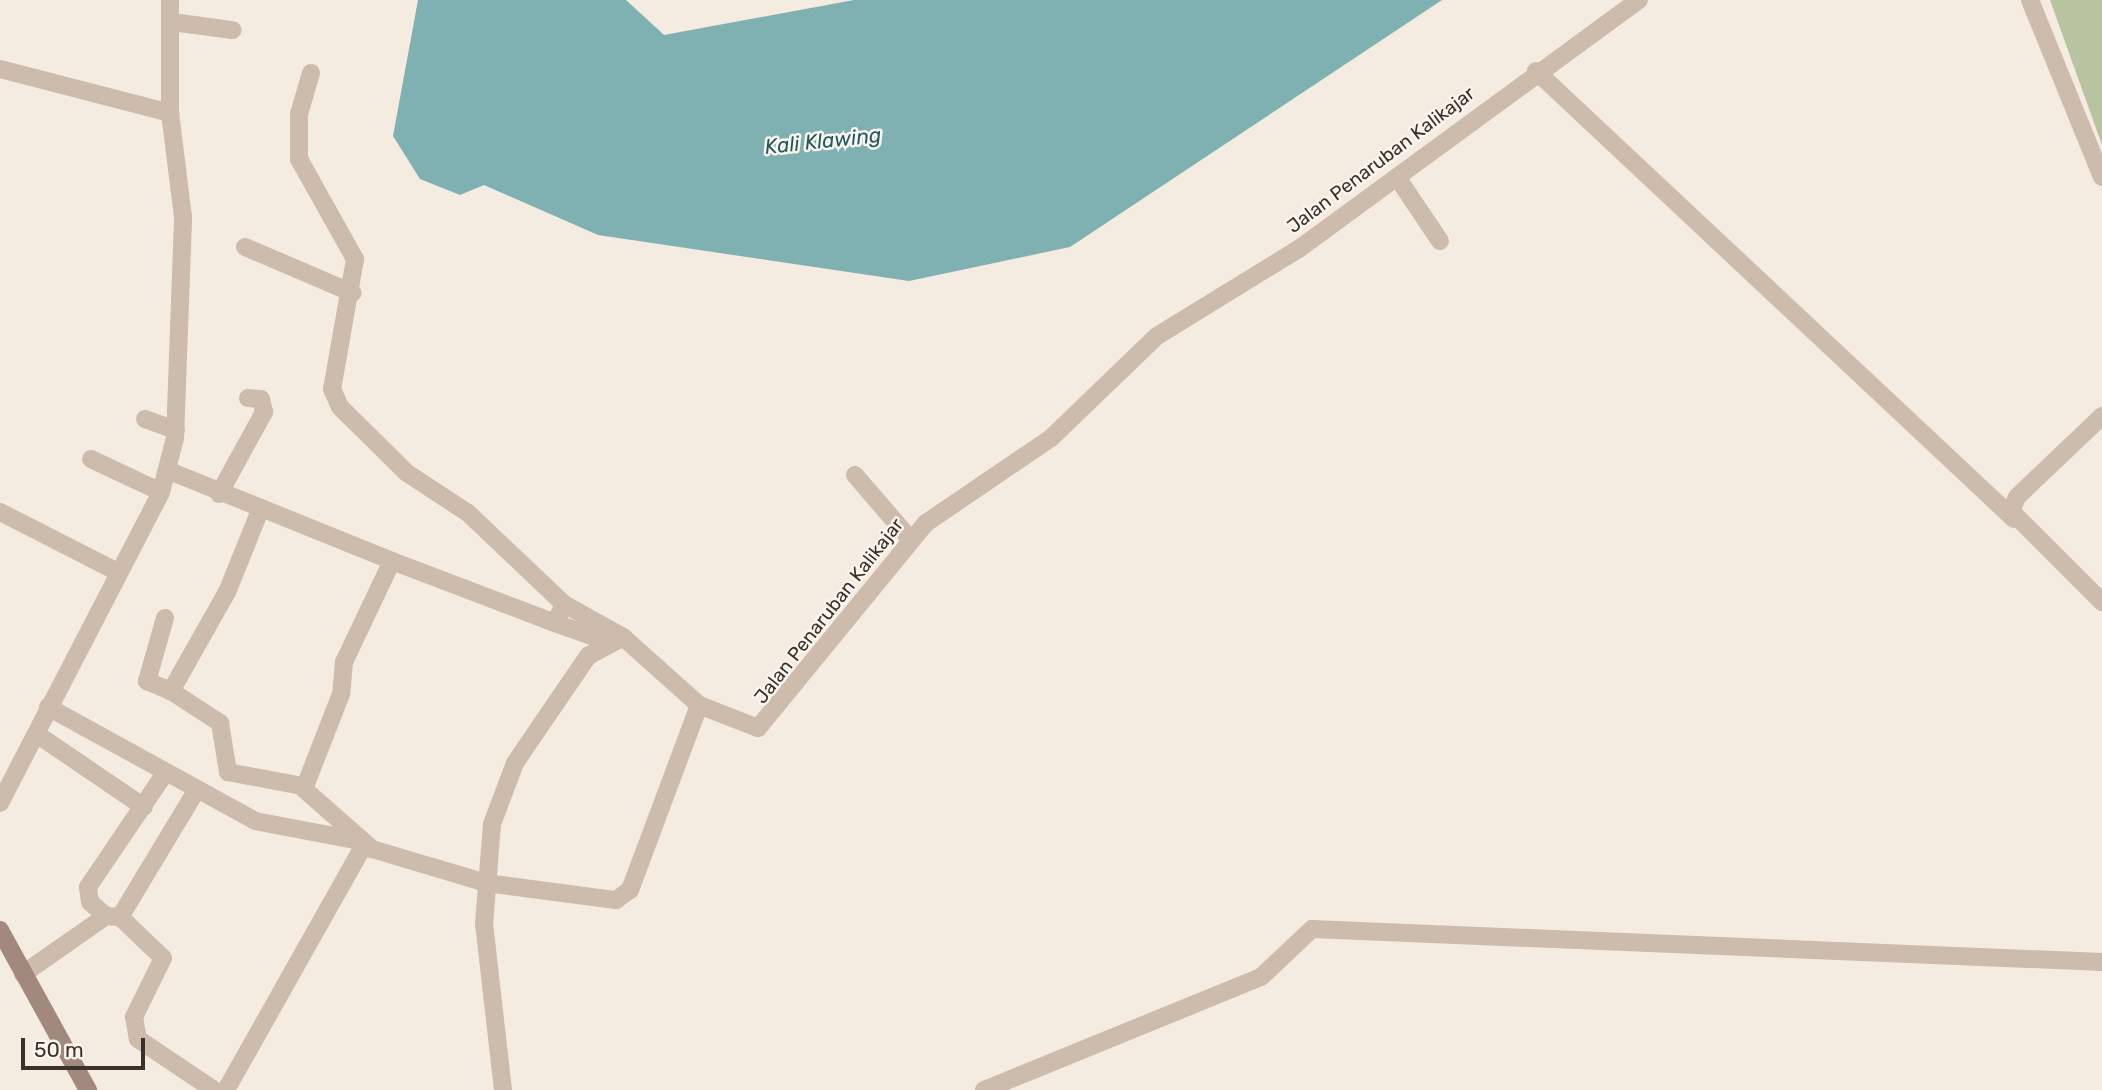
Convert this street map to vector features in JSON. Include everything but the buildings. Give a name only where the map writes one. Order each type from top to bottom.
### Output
[{"type":"main road","points":[[0,930],[88,1090]]},
{"type":"street","points":[[0,803],[38,735],[48,707],[116,571],[161,492],[176,430],[183,217],[170,113],[170,0]]},
{"type":"street","name":"Jalan Penaruban Kalikajar","points":[[615,639],[699,705],[745,728],[767,722],[910,538],[1090,406],[1157,336],[1300,248],[1536,71],[1639,0]]},
{"type":"street","points":[[2031,0],[2102,177]]},
{"type":"street","points":[[172,22],[232,30]]},
{"type":"street","points":[[0,69],[170,113]]},
{"type":"street","points":[[1536,71],[2102,601]]},
{"type":"street","points":[[311,73],[299,114],[299,159],[350,243],[354,293],[332,389],[345,415],[407,473],[468,513],[564,604],[615,639]]},
{"type":"street","points":[[1397,177],[1440,241]]},
{"type":"street","points":[[245,247],[354,293]]},
{"type":"street","points":[[219,494],[264,412],[261,399],[248,398]]},
{"type":"street","points":[[2014,519],[2017,497],[2102,416]]},
{"type":"street","points":[[145,419],[176,430]]},
{"type":"street","points":[[91,459],[161,492]]},
{"type":"street","points":[[167,470],[219,494],[555,624],[615,639]]},
{"type":"street","points":[[855,475],[910,538]]},
{"type":"street","points":[[171,691],[227,592],[261,508]]},
{"type":"street","points":[[0,512],[116,571]]},
{"type":"street","points":[[302,786],[341,694],[344,662],[392,561]]},
{"type":"street","points":[[555,624],[564,604]]},
{"type":"street","points":[[165,618],[147,681],[171,691],[220,723],[229,772],[302,786],[363,843]]},
{"type":"street","points":[[503,1090],[485,936],[486,883],[492,824],[515,764],[574,672],[615,639]]},
{"type":"street","points":[[48,707],[128,757],[166,772],[196,791],[255,821],[363,843],[486,883],[625,897],[699,705]]},
{"type":"street","points":[[38,735],[144,807]]},
{"type":"street","points":[[166,772],[88,887],[90,902],[113,916],[163,958],[134,1017],[138,1038],[214,1090]]},
{"type":"street","points":[[23,974],[113,916],[196,791]]},
{"type":"street","points":[[226,1090],[363,843]]},
{"type":"street","points":[[984,1090],[1261,977],[1312,929],[1384,927],[2102,962]]},
{"type":"green space","points":[[2050,0],[2102,0],[2102,145]]},
{"type":"water","name":"Kali Klawing","points":[[418,0],[626,0],[664,35],[854,0],[1442,0],[1070,247],[909,281],[598,235],[484,185],[460,195],[420,179],[393,136]]}]
